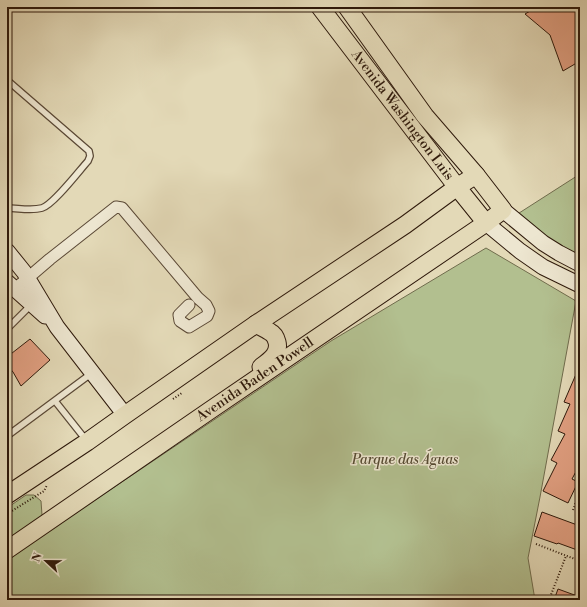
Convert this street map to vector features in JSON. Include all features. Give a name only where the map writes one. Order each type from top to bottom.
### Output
[{"type":"main road","name":"Avenida Washington Luis","points":[[320,7],[486,223]]},
{"type":"main road","points":[[347,7],[425,116],[476,174],[503,210]]},
{"type":"main road","points":[[7,495],[88,442],[256,324],[405,225],[476,174]]},
{"type":"main road","name":"Avenida Baden Powell","points":[[7,550],[503,210]]},
{"type":"main road","points":[[209,411],[231,389],[272,358],[276,352],[278,346],[277,340],[270,331],[256,324]]},
{"type":"street","points":[[11,286],[28,279],[50,259],[116,207],[122,208],[198,298],[206,305],[209,311],[207,316],[188,327],[180,321],[179,315],[189,305]]},
{"type":"street","points":[[503,210],[543,243],[558,253],[580,264]]},
{"type":"street","points":[[486,223],[520,251],[543,267],[580,285]]},
{"type":"street","points":[[7,251],[24,272],[36,301],[125,415]]},
{"type":"street","points":[[11,286],[36,301]]},
{"type":"lane","points":[[7,80],[89,151],[90,156],[88,161],[68,185],[49,204],[42,208],[32,209],[7,208]]},
{"type":"lane","points":[[7,329],[36,301]]},
{"type":"lane","points":[[7,436],[93,373]]},
{"type":"lane","points":[[55,401],[88,442]]},
{"type":"path","points":[[168,403],[186,390]]},
{"type":"path","points":[[7,514],[44,491],[49,482]]},
{"type":"path","points":[[573,510],[580,491]]},
{"type":"path","points":[[536,544],[580,560]]},
{"type":"path","points":[[549,600],[566,556]]},
{"type":"green space","points":[[580,174],[580,258],[568,252],[516,215]]},
{"type":"green space","name":"Parque das Águas","points":[[486,248],[576,301],[528,558],[535,600],[17,600],[7,591],[7,561],[9,558],[331,341]]},
{"type":"green space","points":[[26,495],[34,495],[41,501],[42,515],[34,525],[7,544],[7,508]]},
{"type":"building","points":[[537,7],[580,7],[580,61],[563,71],[550,35],[525,14]]},
{"type":"building","points":[[30,339],[50,360],[21,386],[7,365],[7,357]]},
{"type":"building","points":[[580,365],[580,464],[572,479],[578,482],[568,503],[543,491],[557,463],[551,460],[565,434],[558,431],[570,404],[564,402]]},
{"type":"building","points":[[542,512],[580,526],[580,551],[534,536]]},
{"type":"building","points":[[558,589],[580,597],[580,600],[554,600]]}]
